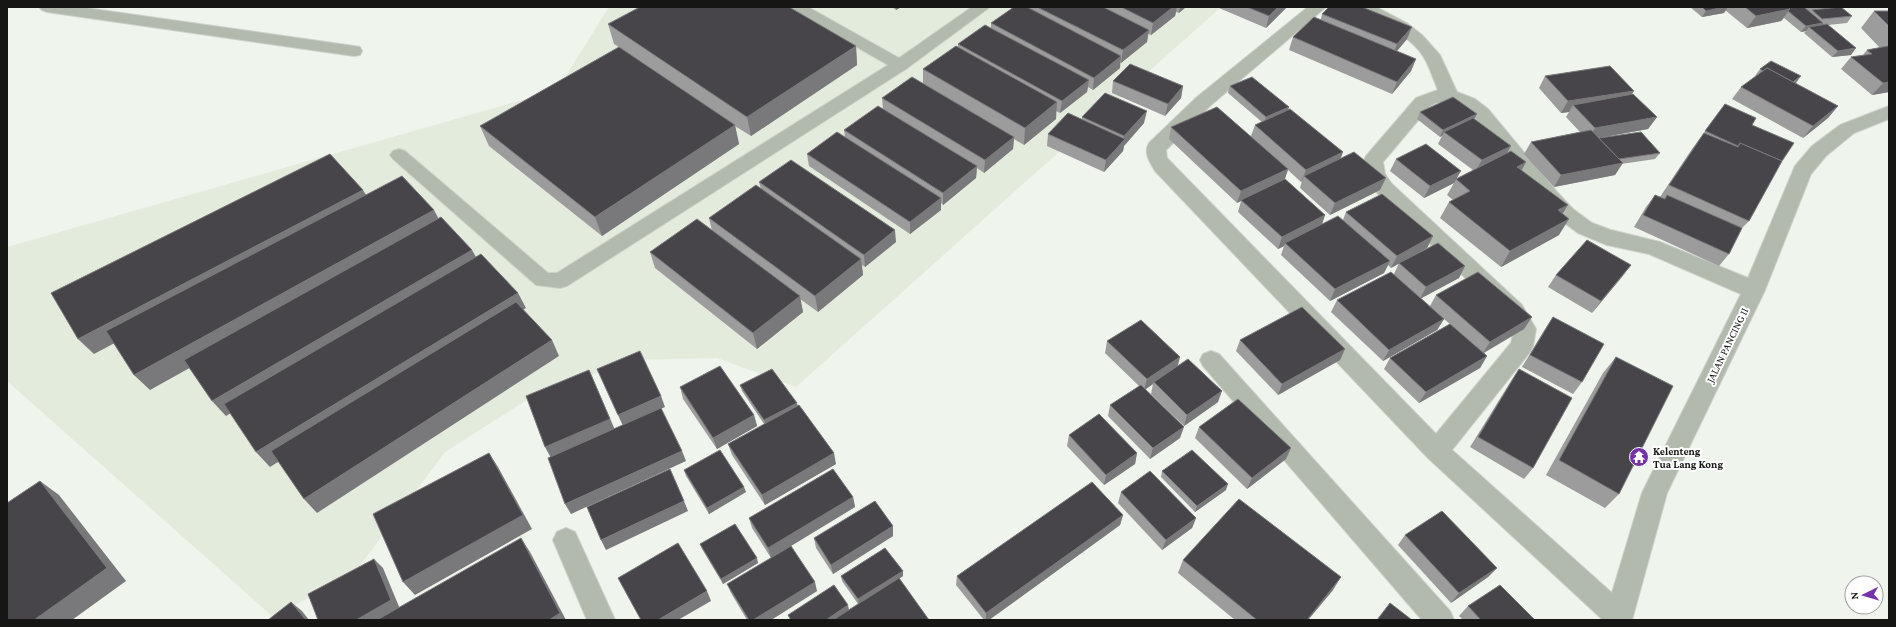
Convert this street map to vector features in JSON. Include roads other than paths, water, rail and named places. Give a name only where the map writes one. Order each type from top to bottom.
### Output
[{"type":"street","points":[[1318,7],[1204,100],[1156,148],[1157,158],[1162,166],[1437,451],[1619,618]]},
{"type":"street","points":[[1364,7],[1422,44],[1433,59],[1449,96]]},
{"type":"street","points":[[1437,451],[1522,346],[1525,330],[1514,311],[1385,189],[1375,175],[1373,161],[1423,102],[1430,97],[1449,96],[1474,106],[1550,197],[1566,214],[1585,228],[1607,237],[1653,247],[1754,290]]},
{"type":"street","name":"JALAN PANCING II","points":[[1619,618],[1655,493],[1754,290],[1802,171],[1819,151],[1847,129],[1889,112]]},
{"type":"street","points":[[1211,360],[1440,620]]},
{"type":"street","points":[[566,540],[601,620]]},
{"type":"lane","points":[[47,7],[354,51]]},
{"type":"lane","points":[[797,7],[900,65]]},
{"type":"lane","points":[[399,155],[543,280],[560,281],[900,65],[982,7]]},
{"type":"place","name":"Kelenteng Tua Lang Kong","points":[[1639,457]]}]
